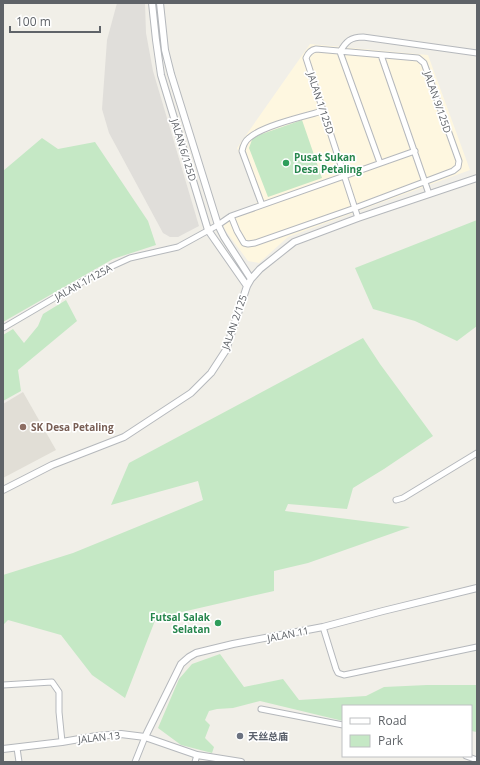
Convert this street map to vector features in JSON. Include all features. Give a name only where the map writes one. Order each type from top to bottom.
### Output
[{"type":"street","name":"JALAN 6/125D","points":[[152,3],[162,75],[208,230],[247,286]]},
{"type":"street","name":"JALAN 6/125D","points":[[160,3],[165,50],[171,74],[218,225],[251,279]]},
{"type":"street","points":[[380,163],[340,52],[348,41],[352,38],[363,37],[477,53]]},
{"type":"street","name":"JALAN 1/125D","points":[[340,52],[316,49],[309,52],[306,58],[358,218]]},
{"type":"street","name":"JALAN 9/125D","points":[[340,52],[418,58],[424,63],[459,161],[458,167],[453,171],[425,182]]},
{"type":"street","points":[[382,55],[429,194]]},
{"type":"street","points":[[262,205],[242,151],[245,141],[255,133],[264,129],[323,111]]},
{"type":"street","name":"JALAN 1/125A","points":[[3,328],[97,272],[112,265],[130,258],[178,247],[218,225],[231,216],[415,151]]},
{"type":"street","name":"JALAN 2/125","points":[[3,490],[52,465],[124,437],[191,393],[210,373],[226,350],[247,286],[251,279],[271,259],[294,242],[358,218],[477,178]]},
{"type":"street","points":[[231,216],[244,243],[255,244],[425,182]]},
{"type":"street","points":[[396,500],[403,498],[477,453]]},
{"type":"street","name":"JALAN 11","points":[[145,737],[181,664],[196,653],[233,644],[323,627],[477,588]]},
{"type":"street","points":[[323,627],[336,670],[338,673],[344,675],[477,647]]},
{"type":"street","points":[[3,685],[52,682],[59,692],[62,742]]},
{"type":"street","points":[[261,709],[342,725]]},
{"type":"street","name":"JALAN 13","points":[[3,749],[62,742],[109,734],[121,734],[145,737],[197,755],[241,762]]},
{"type":"street","points":[[135,762],[145,737]]},
{"type":"street","points":[[17,748],[19,762]]},
{"type":"street","points":[[195,762],[197,755]]},
{"type":"shaded area","points":[[117,3],[145,3],[146,33],[153,71],[199,226],[178,237],[170,237],[163,233],[109,133],[102,109],[107,40]]},
{"type":"shaded area","points":[[310,44],[428,55],[470,170],[288,237],[259,263],[248,261],[225,230],[221,218],[254,205],[258,201],[237,148]]},
{"type":"shaded area","name":"SK Desa Petaling","points":[[23,392],[56,450],[3,478],[3,404]]},
{"type":"green space","name":"Pusat Sukan Desa Petaling","points":[[302,120],[322,178],[268,197],[249,148],[253,137]]},
{"type":"green space","points":[[42,138],[58,149],[95,142],[148,221],[156,245],[113,259],[3,322],[3,171]]},
{"type":"green space","points":[[477,220],[477,326],[457,341],[415,321],[373,309],[355,268]]},
{"type":"green space","points":[[66,300],[77,321],[18,370],[21,391],[3,401],[3,335],[13,329],[24,343],[38,326],[43,314]]},
{"type":"green space","points":[[363,338],[380,364],[433,436],[353,488],[347,509],[288,504],[285,511],[410,527],[308,563],[274,571],[274,591],[156,618],[125,698],[92,675],[61,635],[8,620],[3,625],[3,575],[73,553],[203,500],[198,481],[111,505],[129,463]]},
{"type":"green space","points":[[220,654],[244,687],[283,679],[299,700],[366,696],[384,687],[477,685],[477,732],[472,731],[472,705],[342,705],[342,721],[260,701],[233,708],[209,711],[205,720],[210,725],[205,738],[214,747],[212,753],[181,745],[158,728],[179,679],[192,664]]},
{"type":"place","name":"Pusat Sukan Desa Petaling","points":[[286,163]]},
{"type":"place","name":"SK Desa Petaling","points":[[23,427]]},
{"type":"place","name":"Futsal Salak Selatan","points":[[218,623]]},
{"type":"place","name":"天丝总庙","points":[[240,736]]}]
